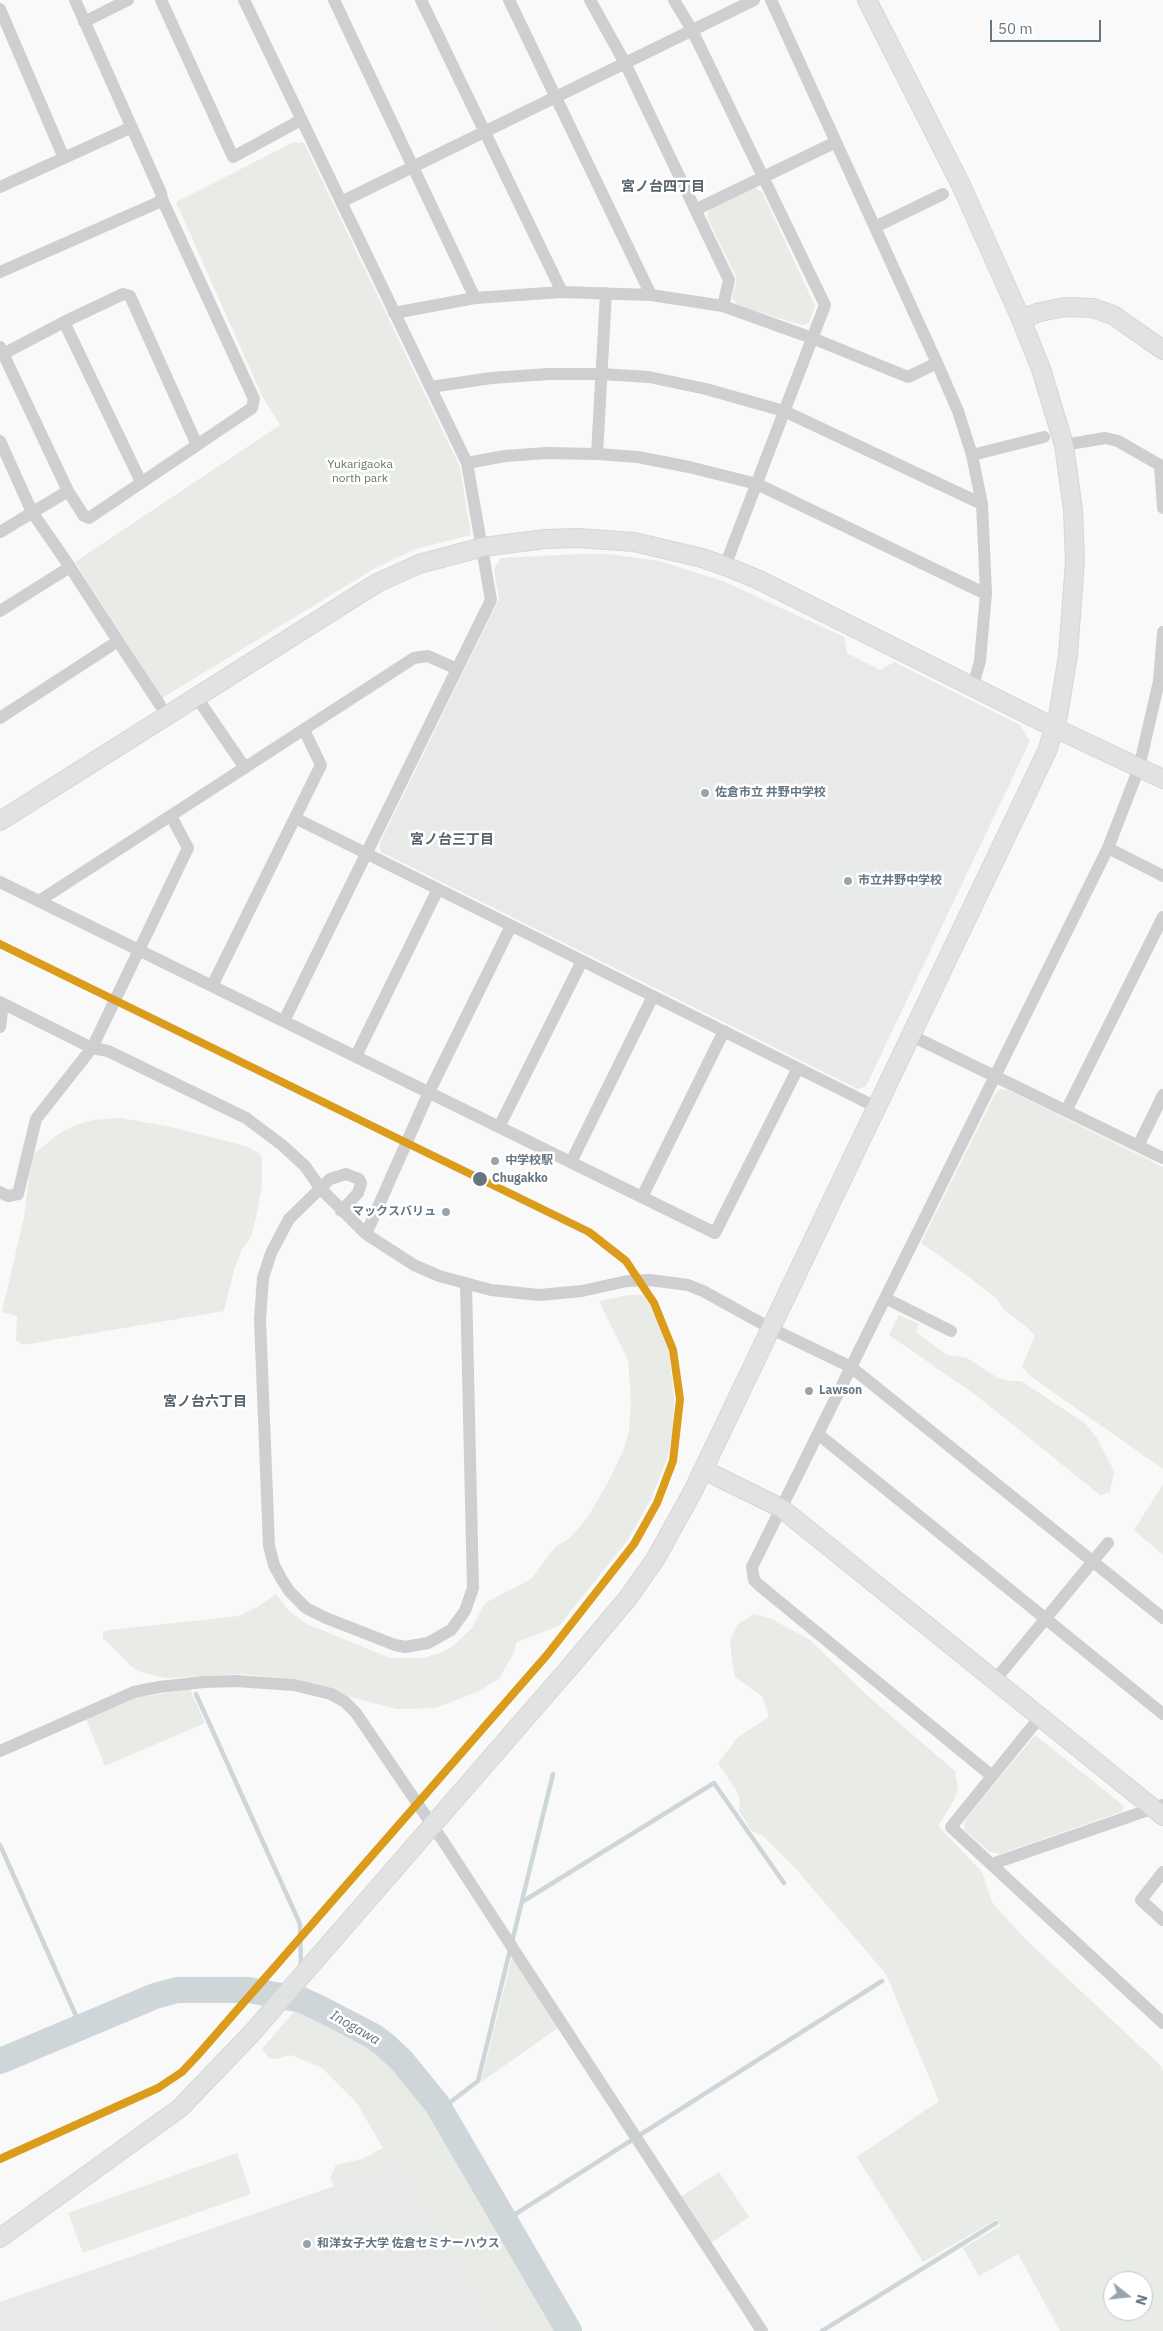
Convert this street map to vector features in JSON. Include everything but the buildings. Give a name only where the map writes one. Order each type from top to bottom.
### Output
[{"type":"street","points":[[75,0],[162,199],[254,399],[252,408],[89,518],[84,516],[68,491],[2,350],[123,294],[130,296],[197,445]]},
{"type":"street","points":[[84,22],[128,0]]},
{"type":"street","points":[[161,0],[233,157],[301,120]]},
{"type":"street","points":[[334,0],[475,298]]},
{"type":"street","points":[[421,0],[562,292]]},
{"type":"street","points":[[509,0],[651,295]]},
{"type":"street","points":[[590,0],[625,63],[697,209],[729,280],[723,306]]},
{"type":"street","points":[[674,0],[692,30],[825,305],[726,566]]},
{"type":"street","points":[[341,202],[754,0]]},
{"type":"street","points":[[771,0],[938,363],[958,411],[972,455],[982,504],[986,594],[980,661],[973,686]]},
{"type":"street","points":[[0,2238],[180,2108],[252,2033],[569,1668],[628,1598],[656,1558],[704,1470],[1046,751],[1055,728],[1068,655],[1075,561],[1073,510],[1064,445],[1041,369],[1021,319],[961,185],[867,0]]},
{"type":"street","points":[[246,1],[301,120],[467,463],[491,600],[284,1021]]},
{"type":"street","points":[[0,9],[64,158]]},
{"type":"street","points":[[1,184],[132,127]]},
{"type":"street","points":[[697,209],[836,142]]},
{"type":"street","points":[[875,227],[942,194]]},
{"type":"street","points":[[0,272],[157,203],[162,199]]},
{"type":"street","points":[[394,313],[475,298],[562,292],[651,295],[723,306],[812,338],[908,377],[938,363]]},
{"type":"street","points":[[596,454],[606,293]]},
{"type":"street","points":[[1021,319],[1040,312],[1065,307],[1093,308],[1113,315],[1163,350]]},
{"type":"street","points":[[64,322],[141,482]]},
{"type":"street","points":[[431,387],[491,378],[549,374],[601,374],[649,377],[706,389],[784,411],[982,504]]},
{"type":"street","points":[[972,455],[1044,437]]},
{"type":"street","points":[[1064,445],[1105,438],[1118,441],[1161,466],[1163,508]]},
{"type":"street","points":[[0,441],[32,512],[160,705]]},
{"type":"street","points":[[467,463],[504,456],[546,453],[596,454],[655,460],[757,484],[986,594]]},
{"type":"street","points":[[0,532],[68,491]]},
{"type":"street","points":[[0,821],[377,582],[419,564],[483,547],[545,539],[611,540],[662,547],[726,566],[757,579],[1055,728],[1163,779]]},
{"type":"street","points":[[0,611],[70,567]]},
{"type":"street","points":[[992,1776],[754,1580],[752,1567],[1108,848],[1139,768],[1161,682],[1163,632]]},
{"type":"street","points":[[0,718],[118,641]]},
{"type":"street","points":[[39,901],[414,658],[428,656],[457,669]]},
{"type":"street","points":[[202,705],[245,768]]},
{"type":"street","points":[[212,986],[321,765],[304,730]]},
{"type":"street","points":[[0,1192],[8,1196],[18,1194],[36,1119],[92,1048],[188,848],[171,816]]},
{"type":"street","points":[[295,818],[876,1107]]},
{"type":"street","points":[[1108,848],[1163,876]]},
{"type":"street","points":[[0,882],[715,1232],[798,1068]]},
{"type":"street","points":[[356,1056],[438,889]]},
{"type":"street","points":[[1066,1111],[1163,917]]},
{"type":"street","points":[[366,1234],[429,1092],[511,926]]},
{"type":"street","points":[[499,1127],[582,961]]},
{"type":"street","points":[[571,1162],[653,996]]},
{"type":"street","points":[[0,1027],[2,1003],[92,1048],[108,1051],[246,1118],[282,1145],[305,1166],[321,1189],[366,1234],[414,1265],[466,1285],[523,1294],[582,1290],[627,1281],[650,1280],[688,1286],[703,1291],[770,1328],[851,1367],[1163,1618]]},
{"type":"street","points":[[642,1197],[724,1032]]},
{"type":"street","points":[[910,1035],[1163,1158]]},
{"type":"street","points":[[1138,1146],[1163,1095]]},
{"type":"street","points":[[341,1211],[358,1193],[361,1183],[359,1179],[346,1174],[330,1179],[289,1219],[271,1253],[263,1278],[260,1320],[269,1546],[274,1564],[282,1580],[290,1592],[306,1608],[326,1618],[395,1645],[405,1647],[428,1643],[451,1630],[465,1611],[473,1588],[466,1285]]},
{"type":"street","points":[[885,1298],[951,1331]]},
{"type":"street","points":[[818,1434],[1163,1714]]},
{"type":"street","points":[[704,1470],[781,1508],[1040,1717],[1160,1810]]},
{"type":"street","points":[[995,1680],[1108,1543]]},
{"type":"street","points":[[0,1751],[134,1692],[160,1687],[204,1682],[236,1681],[294,1685],[331,1694],[345,1702],[356,1713],[450,1852],[762,2331]]},
{"type":"street","points":[[1040,1717],[951,1827],[1163,2023]]},
{"type":"street","points":[[992,1864],[1160,1810]]},
{"type":"street","points":[[1163,1872],[1141,1900],[1163,1920]]},
{"type":"shaded area","name":"佐倉市立 井野中学校","points":[[609,554],[659,561],[723,581],[844,637],[847,653],[880,670],[894,662],[1020,725],[1030,741],[866,1086],[858,1089],[381,852],[379,845],[499,599],[494,569],[501,558]]},
{"type":"shaded area","name":"和洋女子大学 佐倉セミナーハウス","points":[[398,2164],[499,2331],[0,2331],[0,2302]]},
{"type":"green space","name":"Yukarigaoka north park","points":[[294,142],[304,143],[460,467],[471,535],[415,549],[372,570],[162,698],[75,562],[280,425],[262,396],[176,202]]},
{"type":"green space","points":[[755,188],[762,192],[815,306],[809,323],[802,325],[738,306],[732,297],[737,279],[707,217],[710,208]]},
{"type":"green space","points":[[1000,1089],[1008,1090],[1163,1167],[1163,1469],[1030,1376],[1022,1366],[1035,1336],[1029,1329],[1004,1310],[996,1298],[921,1243],[995,1094]]},
{"type":"green space","points":[[121,1118],[171,1127],[245,1146],[259,1153],[262,1158],[262,1186],[256,1217],[251,1237],[242,1249],[234,1270],[224,1311],[23,1345],[16,1340],[17,1316],[2,1312],[24,1217],[32,1155],[60,1133],[76,1125],[93,1120]]},
{"type":"green space","points":[[629,1295],[643,1295],[651,1307],[669,1352],[674,1399],[673,1431],[667,1459],[651,1499],[627,1541],[559,1626],[517,1642],[514,1652],[499,1679],[477,1692],[435,1708],[397,1709],[350,1697],[334,1690],[296,1679],[240,1674],[167,1678],[155,1676],[138,1671],[103,1638],[103,1632],[109,1630],[239,1616],[276,1594],[288,1610],[307,1624],[390,1658],[422,1658],[438,1654],[453,1646],[471,1629],[485,1603],[531,1579],[556,1546],[569,1539],[588,1517],[607,1484],[624,1449],[629,1431],[631,1401],[628,1360],[599,1301]]},
{"type":"green space","points":[[899,1315],[919,1324],[916,1332],[947,1355],[967,1358],[998,1378],[1009,1381],[1021,1381],[1086,1424],[1098,1440],[1114,1471],[1110,1492],[1100,1495],[977,1396],[889,1335]]},
{"type":"green space","points":[[1163,1484],[1163,1555],[1134,1530]]},
{"type":"green space","points":[[754,1614],[772,1619],[810,1640],[869,1697],[955,1771],[958,1787],[954,1800],[938,1826],[982,1872],[992,1902],[1022,1936],[1160,2065],[1163,2071],[1163,2331],[1060,2331],[1018,2254],[979,2276],[963,2248],[1000,2226],[997,2219],[923,2262],[857,2157],[939,2101],[886,1974],[795,1868],[763,1836],[752,1831],[739,1811],[740,1800],[736,1790],[718,1763],[738,1737],[769,1717],[762,1696],[735,1677],[730,1640],[738,1624]]},
{"type":"green space","points":[[190,1689],[205,1723],[105,1766],[86,1719],[136,1698]]},
{"type":"green space","points":[[1035,1735],[1123,1805],[1123,1811],[1000,1854],[990,1852],[964,1830],[965,1820]]},
{"type":"green space","points":[[512,1957],[558,2028],[481,2082]]},
{"type":"green space","points":[[299,2006],[369,2041],[399,2066],[434,2110],[564,2331],[499,2331],[398,2164],[334,2186],[330,2178],[336,2165],[362,2159],[383,2148],[356,2102],[322,2068],[291,2055],[276,2059],[269,2058],[262,2049]]},
{"type":"green space","points":[[237,2153],[251,2194],[83,2253],[68,2213]]},
{"type":"green space","points":[[719,2172],[749,2217],[711,2243],[680,2197]]},
{"type":"waterway","points":[[196,1694],[300,1924],[301,1968]]},
{"type":"waterway","points":[[440,2110],[478,2081],[553,1774]]},
{"type":"waterway","points":[[522,1902],[714,1783],[784,1883]]},
{"type":"waterway","points":[[0,1845],[81,2027]]},
{"type":"waterway","points":[[506,2220],[882,1981]]},
{"type":"waterway","points":[[301,1983],[302,2000]]},
{"type":"waterway","name":"Inogawa","points":[[0,2061],[155,1996],[177,1990],[249,1990],[302,2000],[373,2036],[385,2045],[402,2061],[437,2104],[569,2331]]},
{"type":"waterway","points":[[822,2331],[996,2223]]},
{"type":"transit line","points":[[0,944],[589,1232],[626,1261],[654,1303],[673,1350],[680,1399],[673,1461],[657,1503],[634,1544],[547,1655],[197,2056],[182,2072],[158,2088],[0,2159]]},
{"type":"place","name":"佐倉市立 井野中学校","points":[[705,793]]},
{"type":"place","name":"市立井野中学校","points":[[848,881]]},
{"type":"place","name":"中学校駅","points":[[495,1161]]},
{"type":"place","name":"Chugakko","points":[[480,1179]]},
{"type":"place","name":"マックスバリュ","points":[[446,1212]]},
{"type":"place","name":"Lawson","points":[[809,1391]]},
{"type":"place","name":"和洋女子大学 佐倉セミナーハウス","points":[[307,2244]]},
{"type":"district","name":"宮ノ台四丁目","points":[[663,187]]},
{"type":"district","name":"宮ノ台三丁目","points":[[452,840]]},
{"type":"district","name":"宮ノ台六丁目","points":[[205,1402]]}]
